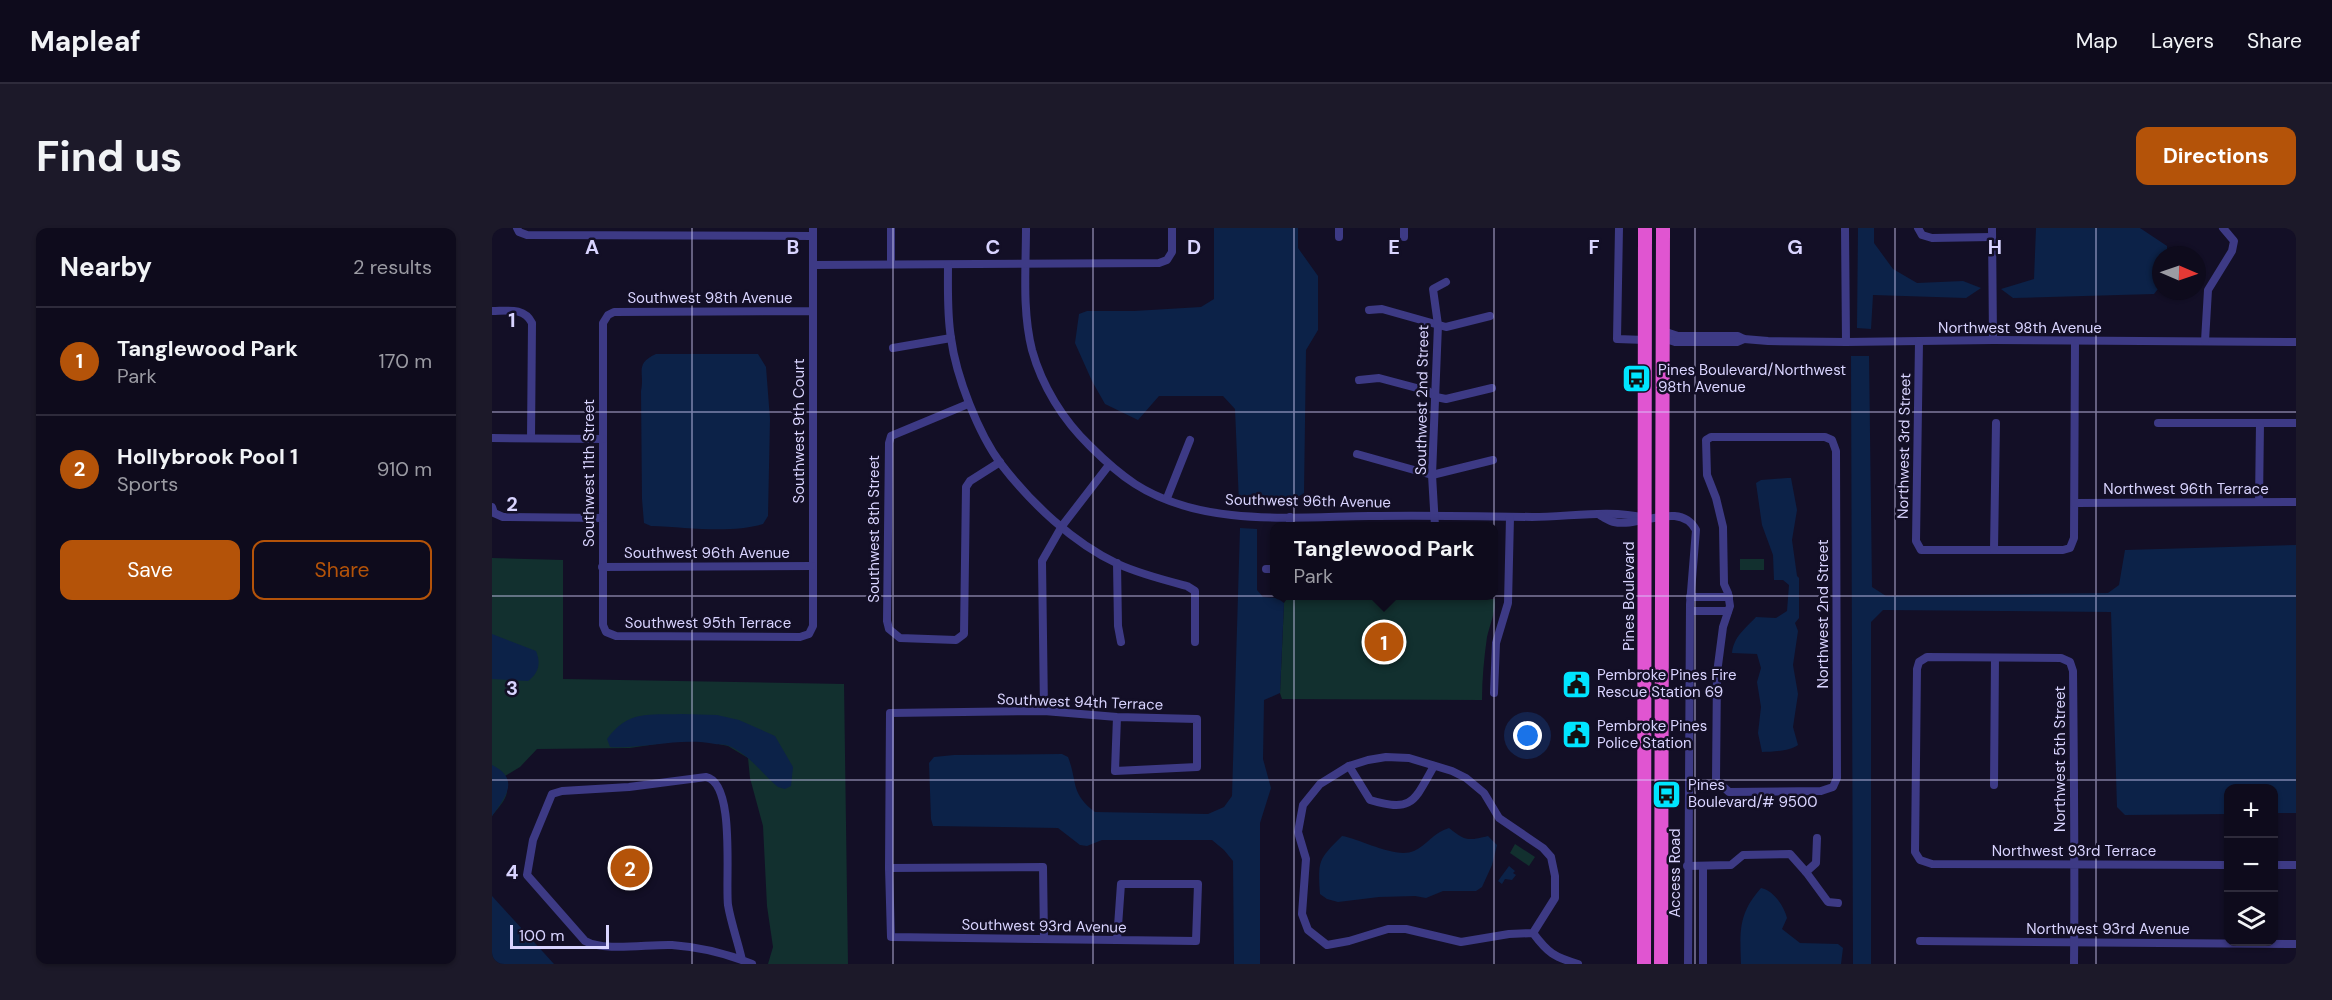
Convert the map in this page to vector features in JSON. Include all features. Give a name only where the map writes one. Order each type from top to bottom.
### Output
[{"type":"highway","name":"Pines Boulevard","points":[[1644,964],[1647,228]]},
{"type":"highway","points":[[1647,228],[1653,254],[1653,320],[1655,331],[1663,335]]},
{"type":"highway","points":[[1661,964],[1662,231]]},
{"type":"highway","points":[[1645,340],[1652,343],[1655,351],[1656,399],[1663,426]]},
{"type":"street","points":[[891,228],[891,264]]},
{"type":"street","name":"Southwest 96th Avenue","points":[[1026,228],[1026,311],[1033,352],[1050,393],[1071,428],[1109,465],[1136,485],[1167,498],[1212,512],[1290,517],[1600,515],[1614,522],[1682,517],[1688,519],[1696,530]]},
{"type":"street","points":[[814,265],[1159,263],[1167,260],[1172,252],[1172,228]]},
{"type":"street","points":[[1404,228],[1404,237]]},
{"type":"street","points":[[1619,228],[1617,339],[1645,340]]},
{"type":"street","points":[[1845,228],[1846,342]]},
{"type":"street","points":[[1992,228],[1993,340]]},
{"type":"street","points":[[2205,341],[2208,290],[2232,251],[2234,241],[2223,228]]},
{"type":"street","points":[[518,230],[527,235],[813,232]]},
{"type":"street","name":"Southwest 9th Court","points":[[809,634],[813,626],[813,232]]},
{"type":"street","points":[[1920,232],[1932,238],[1992,237]]},
{"type":"street","points":[[948,265],[951,339],[968,404],[1000,462],[1021,487],[1062,526],[1117,563],[1187,586],[1195,591],[1195,642]]},
{"type":"street","name":"Southwest 2nd Street","points":[[1435,522],[1432,475],[1438,325],[1432,289],[1446,282]]},
{"type":"street","points":[[1369,310],[1382,309],[1446,327],[1490,316]]},
{"type":"street","points":[[492,311],[522,312],[528,315],[532,323],[531,438]]},
{"type":"street","name":"Southwest 98th Avenue","points":[[608,315],[614,312],[813,311]]},
{"type":"street","name":"Southwest 11th Street","points":[[606,632],[603,625],[602,567],[603,323],[608,315]]},
{"type":"street","name":"Northwest 98th Avenue","points":[[1663,335],[1679,342],[1737,342],[1744,339],[1846,342],[1993,340],[2296,342]]},
{"type":"street","points":[[893,348],[951,339]]},
{"type":"street","name":"Northwest 3rd Street","points":[[1919,342],[1916,541],[1921,550],[1994,550]]},
{"type":"street","points":[[1996,423],[1994,550],[2063,550],[2070,548],[2074,538],[2075,503],[2075,342]]},
{"type":"street","points":[[1359,380],[1379,378],[1428,391],[1436,397],[1446,399],[1492,388]]},
{"type":"street","name":"Southwest 8th Street","points":[[968,404],[891,436],[888,443],[887,621],[892,633],[900,638],[956,640],[964,634],[966,487],[970,480],[1000,462]]},
{"type":"street","points":[[2158,423],[2296,423]]},
{"type":"street","points":[[2259,502],[2260,423]]},
{"type":"street","name":"Northwest 2nd Street","points":[[1728,611],[1723,627],[1717,674],[1716,780],[1718,784],[1729,792],[1821,791],[1833,787],[1837,778],[1836,450],[1832,441],[1825,437],[1711,437],[1706,440],[1707,475],[1716,498],[1723,527],[1724,584],[1729,597]]},
{"type":"street","points":[[492,438],[603,439]]},
{"type":"street","points":[[1167,498],[1191,440]]},
{"type":"street","points":[[1357,454],[1432,475],[1493,460]]},
{"type":"street","points":[[1044,711],[1042,561],[1062,526],[1109,465]]},
{"type":"street","name":"Northwest 96th Terrace","points":[[2075,503],[2296,502]]},
{"type":"street","points":[[493,510],[503,517],[603,518]]},
{"type":"street","points":[[1290,517],[1290,522]]},
{"type":"street","points":[[1494,693],[1496,643],[1508,603],[1510,517]]},
{"type":"street","name":"Access Road","points":[[1688,964],[1690,597],[1696,530]]},
{"type":"street","points":[[1117,563],[1118,626],[1121,642]]},
{"type":"street","name":"Southwest 96th Avenue","points":[[602,567],[812,566]]},
{"type":"street","points":[[1690,597],[1729,597],[1728,611],[1690,611]]},
{"type":"street","name":"Southwest 95th Terrace","points":[[606,632],[616,636],[800,637],[809,634]]},
{"type":"street","name":"Northwest 93rd Terrace","points":[[1995,657],[1927,657],[1919,662],[1917,669],[1915,852],[1920,860],[1932,864],[2224,865]]},
{"type":"street","points":[[1994,785],[1995,657]]},
{"type":"street","name":"Northwest 5th Street","points":[[1995,657],[2061,658],[2070,662],[2073,671],[2074,964]]},
{"type":"street","points":[[1645,696],[1662,697]]},
{"type":"street","name":"Southwest 94th Terrace","points":[[889,868],[891,713],[1044,711],[1117,717],[1197,719],[1197,768],[1115,771],[1117,717]]},
{"type":"street","points":[[1386,757],[1409,758],[1452,771],[1484,793],[1499,818],[1543,848],[1551,857],[1555,876],[1555,898],[1533,933],[1509,934],[1461,942],[1406,929],[1388,929],[1327,945],[1308,930],[1302,914],[1305,859],[1298,832],[1303,805],[1320,784],[1349,766],[1368,760],[1386,757]]},
{"type":"street","points":[[1349,766],[1370,800],[1392,807],[1406,804],[1418,794],[1434,766]]},
{"type":"street","points":[[742,960],[728,904],[729,868],[725,809],[717,783],[713,779],[706,777],[629,787],[556,791],[552,794],[532,840],[527,875],[585,941],[597,946],[646,945],[705,948],[753,964]]},
{"type":"street","points":[[1806,872],[1816,863],[1817,838]]},
{"type":"street","points":[[1687,866],[1731,865],[1743,855],[1790,854],[1828,902],[1838,903]]},
{"type":"street","points":[[2278,865],[2296,865]]},
{"type":"street","points":[[1702,866],[1702,964]]},
{"type":"street","points":[[889,868],[1044,867],[1044,939]]},
{"type":"street","name":"Southwest 93rd Avenue","points":[[889,868],[891,937],[1117,940],[1196,941],[1197,884],[1121,884],[1117,940]]},
{"type":"street","points":[[1533,933],[1545,950],[1578,964]]},
{"type":"street","name":"Northwest 93rd Avenue","points":[[1920,941],[2224,942]]},
{"type":"street","name":"Northwest 93rd Avenue","points":[[2278,943],[2296,944]]},
{"type":"green space","points":[[492,558],[563,560],[563,679],[844,684],[848,964],[768,964],[773,947],[767,906],[763,826],[750,778],[748,758],[728,746],[704,741],[676,741],[630,748],[537,749],[520,767],[505,776],[507,793],[492,816]]},
{"type":"green space","points":[[1740,559],[1764,559],[1764,570],[1740,570]]},
{"type":"green space","points":[[1286,600],[1495,600],[1487,637],[1482,700],[1282,699],[1280,693],[1284,603]]},
{"type":"green space","points":[[1515,844],[1535,857],[1529,866],[1510,853]]},
{"type":"water","points":[[1214,228],[1298,228],[1298,248],[1318,276],[1318,330],[1306,350],[1304,493],[1289,500],[1264,504],[1239,503],[1235,409],[1223,396],[1159,396],[1138,420],[1105,404],[1075,343],[1079,314],[1087,311],[1201,307],[1214,299]]},
{"type":"water","points":[[1858,228],[1874,228],[1874,243],[1893,269],[1917,283],[1963,281],[1981,288],[1966,298],[1873,295],[1871,329],[1857,328]]},
{"type":"water","points":[[2036,228],[2140,228],[2167,246],[2152,246],[2152,294],[2013,298],[2001,289],[2034,279]]},
{"type":"water","points":[[656,354],[758,354],[766,367],[770,419],[768,516],[763,524],[736,529],[708,529],[651,526],[644,523],[642,369],[645,361]]},
{"type":"water","points":[[1851,356],[1869,356],[1872,587],[1886,596],[2108,593],[2119,585],[2125,550],[2296,545],[2296,813],[2278,813],[2278,784],[2224,784],[2224,814],[2125,815],[2117,807],[2111,612],[1883,610],[1871,622],[1871,964],[1853,964]]},
{"type":"water","points":[[1791,478],[1797,510],[1792,540],[1799,578],[1799,618],[1795,623],[1798,631],[1793,665],[1798,694],[1793,727],[1798,745],[1786,750],[1762,752],[1758,733],[1761,707],[1757,682],[1761,668],[1757,654],[1732,653],[1738,637],[1756,617],[1776,618],[1787,611],[1789,585],[1783,580],[1774,580],[1773,555],[1762,525],[1756,483],[1761,480]]},
{"type":"water","points":[[1240,528],[1257,529],[1257,590],[1263,597],[1284,603],[1280,693],[1264,700],[1263,759],[1271,788],[1260,823],[1260,964],[1234,964],[1233,861],[1212,840],[1102,840],[1087,846],[1080,845],[1058,828],[933,826],[929,763],[934,757],[954,755],[1062,754],[1068,757],[1078,793],[1095,812],[1208,814],[1224,807],[1232,796]]},
{"type":"water","points":[[492,634],[536,651],[538,668],[535,675],[528,681],[492,679]]},
{"type":"water","points":[[649,715],[717,715],[739,720],[775,736],[793,767],[791,786],[785,789],[778,787],[743,754],[726,745],[676,742],[610,747],[607,739],[623,723],[631,719]]},
{"type":"water","points":[[492,765],[506,776],[508,789],[492,816]]},
{"type":"water","points":[[1449,828],[1467,839],[1488,836],[1497,845],[1492,865],[1482,887],[1476,891],[1443,891],[1426,898],[1379,897],[1338,902],[1320,894],[1321,861],[1342,836],[1388,851],[1406,853],[1414,851],[1439,832]]},
{"type":"water","points":[[1509,866],[1516,875],[1512,880],[1505,879],[1502,884],[1498,881]]},
{"type":"water","points":[[1761,888],[1774,895],[1783,909],[1787,918],[1782,929],[1800,943],[1838,944],[1843,948],[1841,964],[1741,964],[1740,942],[1744,915],[1753,897]]},
{"type":"water","points":[[492,896],[554,964],[492,964]]},
{"type":"place","name":"Pines Boulevard/Northwest 98th Avenue","points":[[1637,379]]},
{"type":"place","name":"Tanglewood Park","points":[[1384,642]]},
{"type":"place","name":"Pembroke Pines Fire Rescue Station 69","points":[[1576,684]]},
{"type":"place","name":"Pembroke Pines Police Station","points":[[1576,735]]},
{"type":"place","name":"Pines Boulevard/# 9500","points":[[1667,794]]},
{"type":"place","name":"Hollybrook Pool 1","points":[[630,868]]}]
